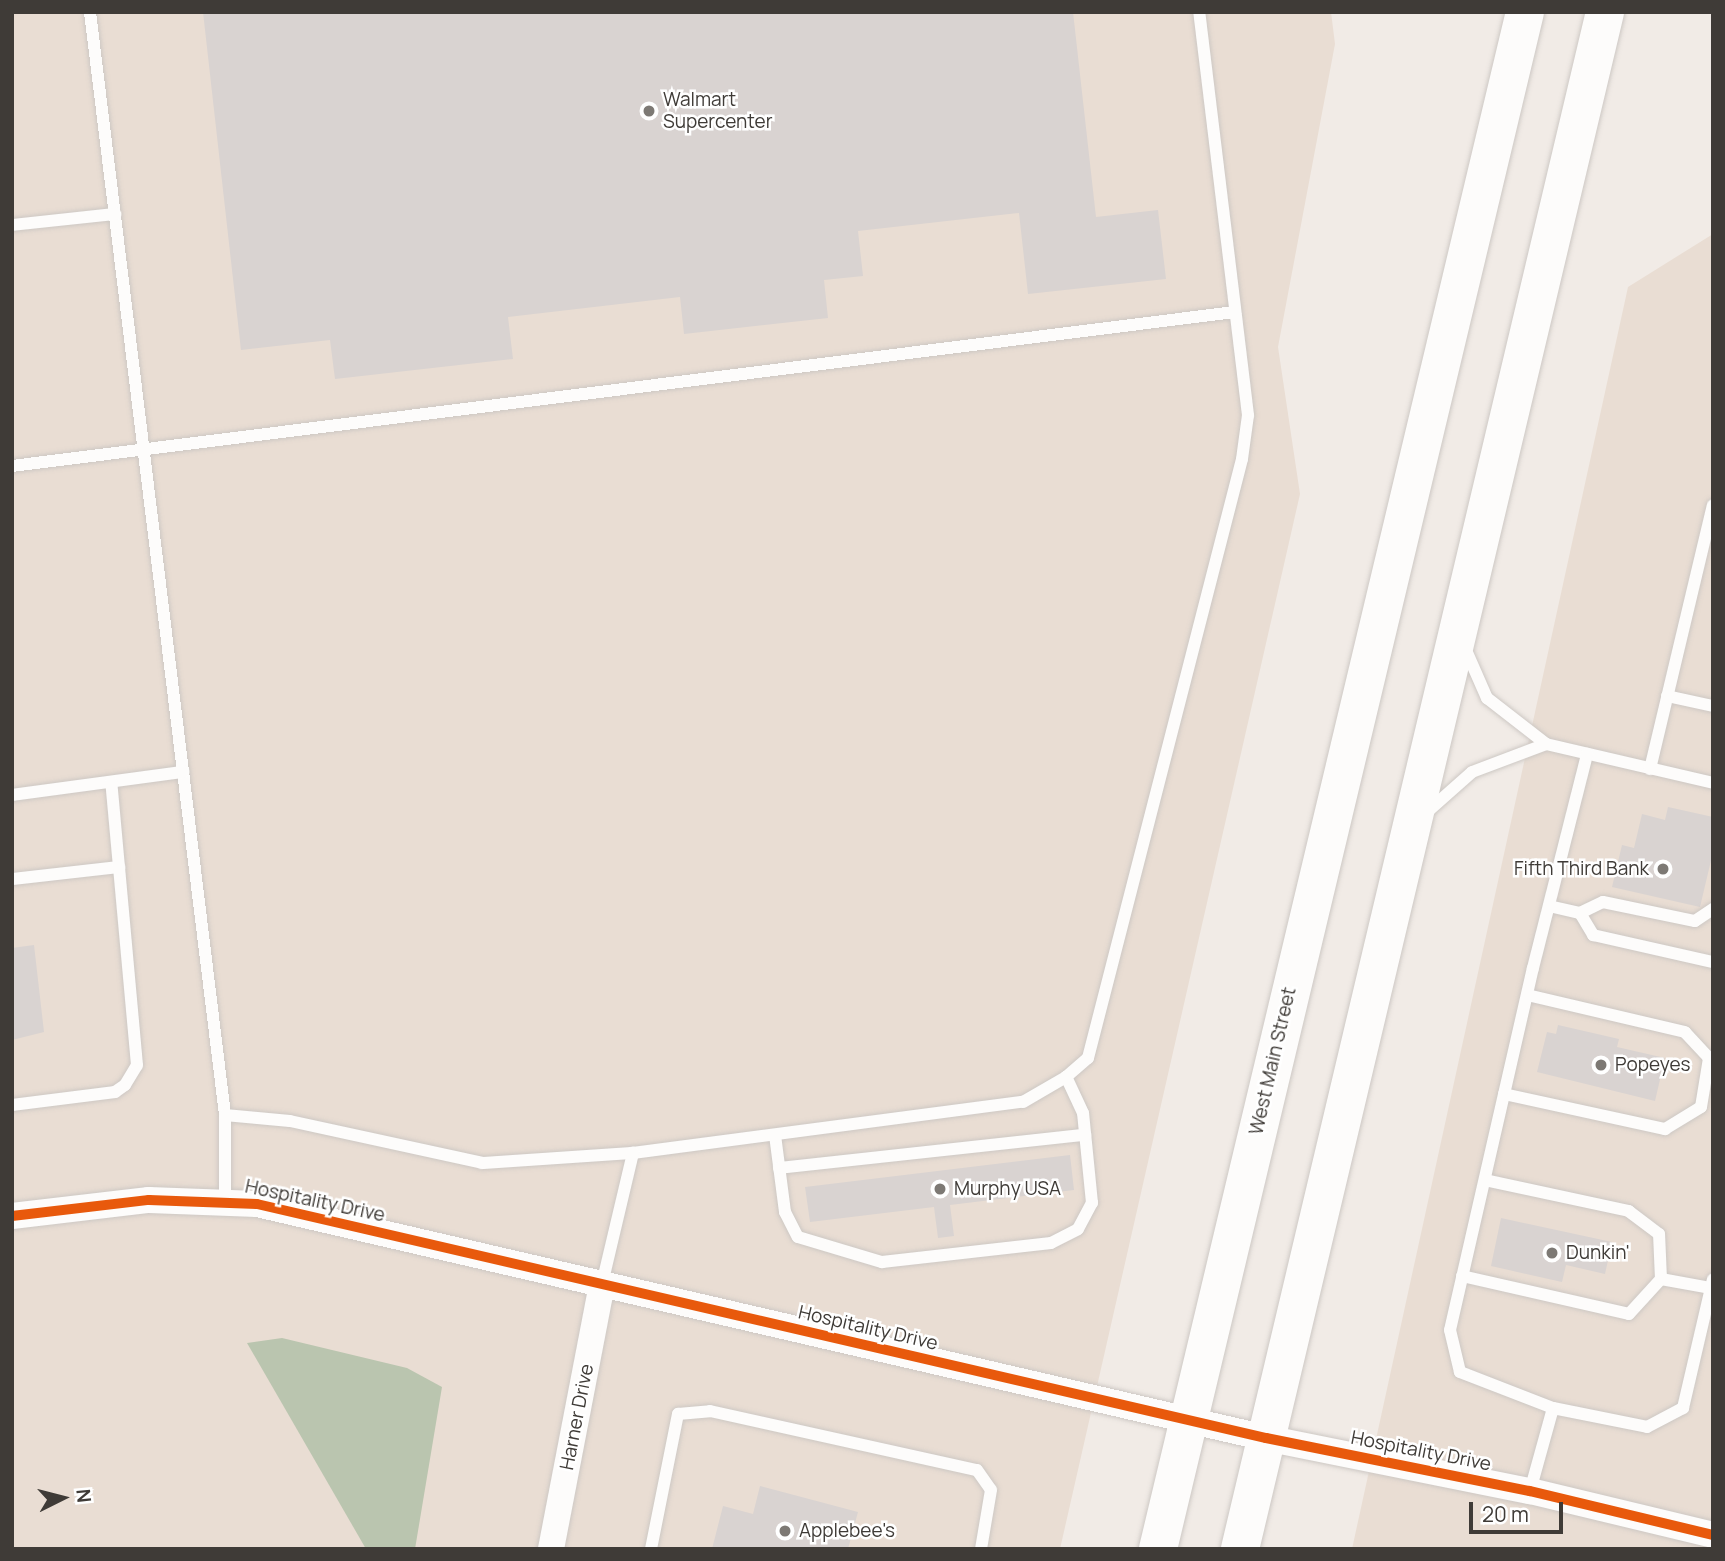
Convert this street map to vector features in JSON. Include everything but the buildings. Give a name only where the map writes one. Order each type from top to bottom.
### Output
[{"type":"main road","name":"West Main Street","points":[[1158,1549],[1525,12]]},
{"type":"main road","points":[[1240,1549],[1470,590],[1605,12]]},
{"type":"street","name":"Hospitality Drive","points":[[12,1216],[149,1200],[257,1204],[1266,1438],[1530,1491],[1707,1539]]},
{"type":"street","name":"Harner Drive","points":[[551,1549],[602,1284]]},
{"type":"lane","points":[[90,12],[225,1115],[225,1202]]},
{"type":"lane","points":[[225,1115],[290,1121],[482,1163],[633,1153],[1023,1102],[1066,1077],[1088,1058],[1242,459],[1248,415],[1199,12]]},
{"type":"lane","points":[[12,225],[115,214]]},
{"type":"lane","points":[[12,466],[143,447],[1236,312]]},
{"type":"lane","points":[[1650,769],[1713,505]]},
{"type":"lane","points":[[1459,635],[1487,698],[1546,744],[1713,783]]},
{"type":"lane","points":[[1667,696],[1713,706]]},
{"type":"lane","points":[[1414,824],[1472,772],[1546,744]]},
{"type":"lane","points":[[1587,754],[1527,996],[1450,1331],[1460,1372],[1553,1408],[1647,1427],[1683,1408],[1712,1284],[1661,1279]]},
{"type":"lane","points":[[12,795],[183,772]]},
{"type":"lane","points":[[12,1105],[115,1092],[125,1085],[137,1065],[111,782]]},
{"type":"lane","points":[[12,879],[119,867]]},
{"type":"lane","points":[[1549,906],[1580,914],[1603,902],[1695,921],[1713,909]]},
{"type":"lane","points":[[1580,914],[1593,935],[1713,962]]},
{"type":"lane","points":[[1504,1094],[1665,1129],[1701,1107],[1709,1087],[1709,1058],[1685,1032],[1527,996]]},
{"type":"lane","points":[[775,1135],[785,1212],[798,1237],[882,1262],[1051,1242],[1078,1229],[1092,1203],[1083,1113],[1066,1077]]},
{"type":"lane","points":[[779,1168],[1085,1135]]},
{"type":"lane","points":[[602,1284],[633,1153]]},
{"type":"lane","points":[[1462,1276],[1629,1314],[1661,1279],[1659,1234],[1629,1211],[1485,1180]]},
{"type":"lane","points":[[1530,1491],[1553,1408]]},
{"type":"lane","points":[[650,1549],[678,1414],[710,1412],[977,1470],[991,1490],[981,1549]]},
{"type":"shaded area","points":[[12,12],[1331,12],[1335,44],[1278,347],[1300,494],[1060,1549],[12,1549]]},
{"type":"shaded area","points":[[1713,234],[1713,1549],[1352,1549],[1628,287]]},
{"type":"shaded area","points":[[282,1338],[407,1368],[442,1387],[415,1549],[366,1549],[247,1343]]},
{"type":"cycle path","points":[[12,1216],[149,1200],[257,1204],[1266,1438],[1530,1491],[1713,1535]]},
{"type":"place","name":"Walmart Supercenter","points":[[649,111]]},
{"type":"place","name":"Fifth Third Bank","points":[[1663,869]]},
{"type":"place","name":"Popeyes","points":[[1601,1065]]},
{"type":"place","name":"Murphy USA","points":[[940,1189]]},
{"type":"place","name":"Dunkin'","points":[[1552,1253]]},
{"type":"place","name":"Applebee's","points":[[785,1531]]}]
